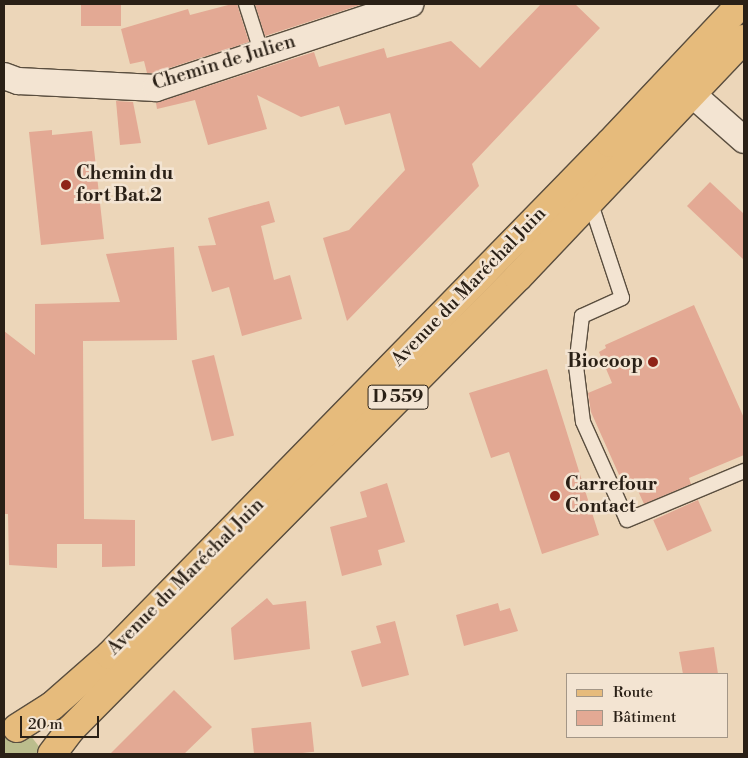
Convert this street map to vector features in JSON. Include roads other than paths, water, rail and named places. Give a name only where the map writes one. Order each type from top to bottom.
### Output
[{"type":"main road","name":"Avenue du Maréchal Juin","points":[[10,726],[52,706],[110,655],[617,136],[741,4]]},
{"type":"main road","name":"Avenue du Maréchal Juin","points":[[52,754],[71,729],[590,201],[744,38]]},
{"type":"main road","points":[[10,726],[30,735],[45,754]]},
{"type":"street","name":"Chemin de Julien","points":[[4,76],[18,81],[156,88],[410,4]]},
{"type":"street","points":[[692,94],[744,140]]},
{"type":"lane","points":[[246,4],[262,54]]},
{"type":"lane","points":[[590,201],[622,298],[582,316],[576,366],[583,422],[627,520],[744,471]]},
{"type":"place","name":"Chemin du fort Bat.2","points":[[66,185]]},
{"type":"place","name":"Biocoop","points":[[653,362]]},
{"type":"place","name":"Carrefour Contact","points":[[555,496]]}]
